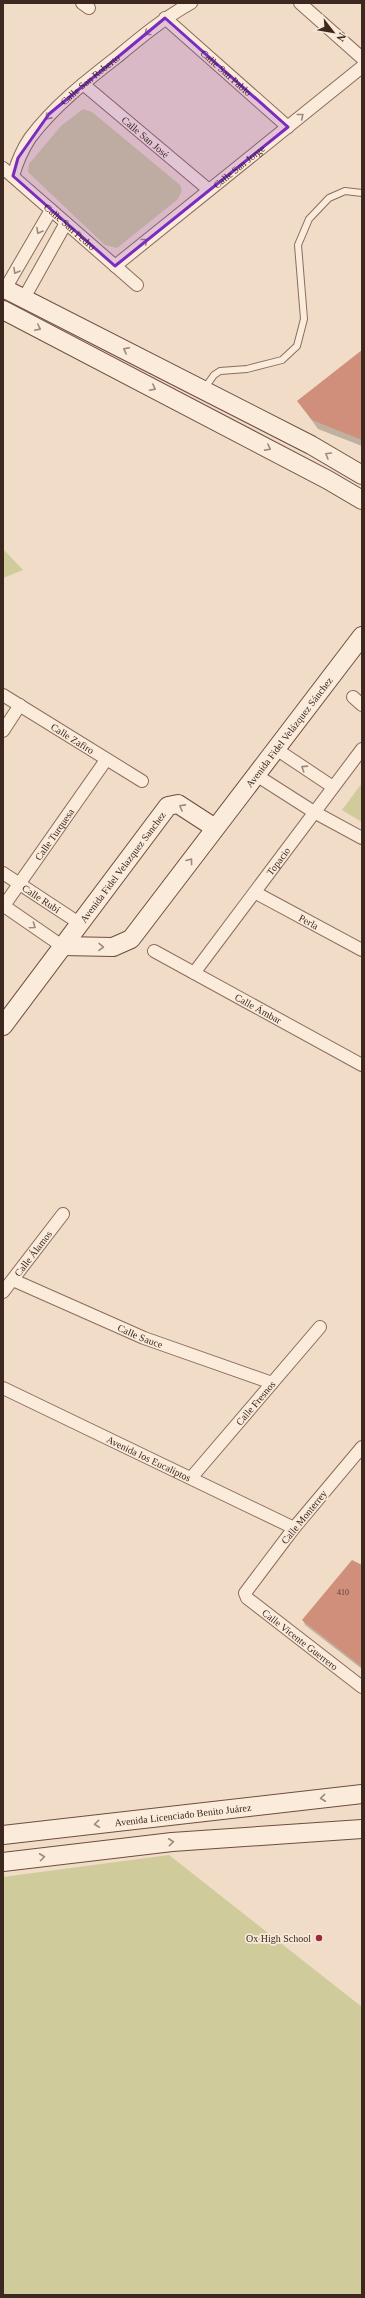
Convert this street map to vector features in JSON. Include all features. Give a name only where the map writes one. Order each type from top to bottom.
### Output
[{"type":"street","name":"Calle San Roberto","points":[[13,176],[18,158],[30,138],[49,114],[83,84],[165,18],[191,3]]},
{"type":"street","points":[[300,3],[362,58]]},
{"type":"street","name":"Calle San Pablo","points":[[165,18],[288,127]]},
{"type":"street","name":"Calle San Jorge","points":[[115,266],[362,67]]},
{"type":"street","name":"Calle San José","points":[[83,84],[209,190]]},
{"type":"street","name":"Calle San Pedro","points":[[3,168],[137,285]]},
{"type":"street","points":[[51,210],[4,289],[311,445],[362,475]]},
{"type":"street","points":[[24,298],[66,223]]},
{"type":"street","points":[[3,310],[314,472],[362,500]]},
{"type":"street","name":"Avenida Fidel Velázquez Sánchez","points":[[214,828],[276,750],[362,636]]},
{"type":"street","name":"Calle Zafiro","points":[[3,695],[142,781]]},
{"type":"street","points":[[3,731],[20,705]]},
{"type":"street","name":"Topacio","points":[[194,973],[256,893],[314,812],[362,749]]},
{"type":"street","points":[[276,750],[333,787]]},
{"type":"street","name":"Calle Turquesa","points":[[4,907],[106,760]]},
{"type":"street","points":[[256,775],[314,812],[362,838]]},
{"type":"street","name":"Avenida Fidel Velazquez Sanchez","points":[[62,946],[168,806],[174,804],[180,806],[214,828]]},
{"type":"street","points":[[4,907],[62,946],[113,947],[131,939],[214,828]]},
{"type":"street","name":"Calle Rubí","points":[[3,873],[79,924]]},
{"type":"street","name":"Perla","points":[[256,893],[362,950]]},
{"type":"street","points":[[3,1026],[62,946]]},
{"type":"street","name":"Calle Ámbar","points":[[154,951],[362,1065]]},
{"type":"street","name":"Calle Álamos","points":[[3,1292],[63,1214]]},
{"type":"street","name":"Calle Sauce","points":[[13,1280],[144,1338],[272,1383]]},
{"type":"street","name":"Calle Fresnos","points":[[190,1478],[320,1327]]},
{"type":"street","name":"Avenida los Eucaliptos","points":[[3,1388],[294,1528]]},
{"type":"street","name":"Calle Monterrey","points":[[246,1588],[362,1447]]},
{"type":"street","name":"Calle Vicente Guerrero","points":[[246,1588],[245,1593],[247,1598],[362,1687]]},
{"type":"street","name":"Avenida Licenciado Benito Juárez","points":[[3,1835],[362,1794]]},
{"type":"street","points":[[3,1862],[172,1842],[362,1829]]},
{"type":"lane","points":[[204,390],[214,374],[220,371],[247,369],[282,360],[297,346],[304,319],[298,245],[308,219],[329,198],[345,191],[362,193]]},
{"type":"highlighted area","points":[[165,18],[288,127],[115,266],[13,176],[18,158],[49,114]]},
{"type":"shaded area","points":[[83,109],[92,112],[180,185],[182,190],[178,199],[117,248],[105,245],[28,172],[29,164],[61,126]]},
{"type":"shaded area","points":[[3,549],[23,570],[3,578]]},
{"type":"shaded area","points":[[362,783],[362,822],[342,810]]},
{"type":"shaded area","points":[[169,1855],[362,2007],[362,2295],[3,2295],[3,1877]]},
{"type":"building","points":[[362,350],[362,440],[312,420],[297,401]]},
{"type":"building","points":[[352,1560],[362,1565],[362,1667],[302,1620]]},
{"type":"place","name":"Ox High School","points":[[319,1938]]}]
